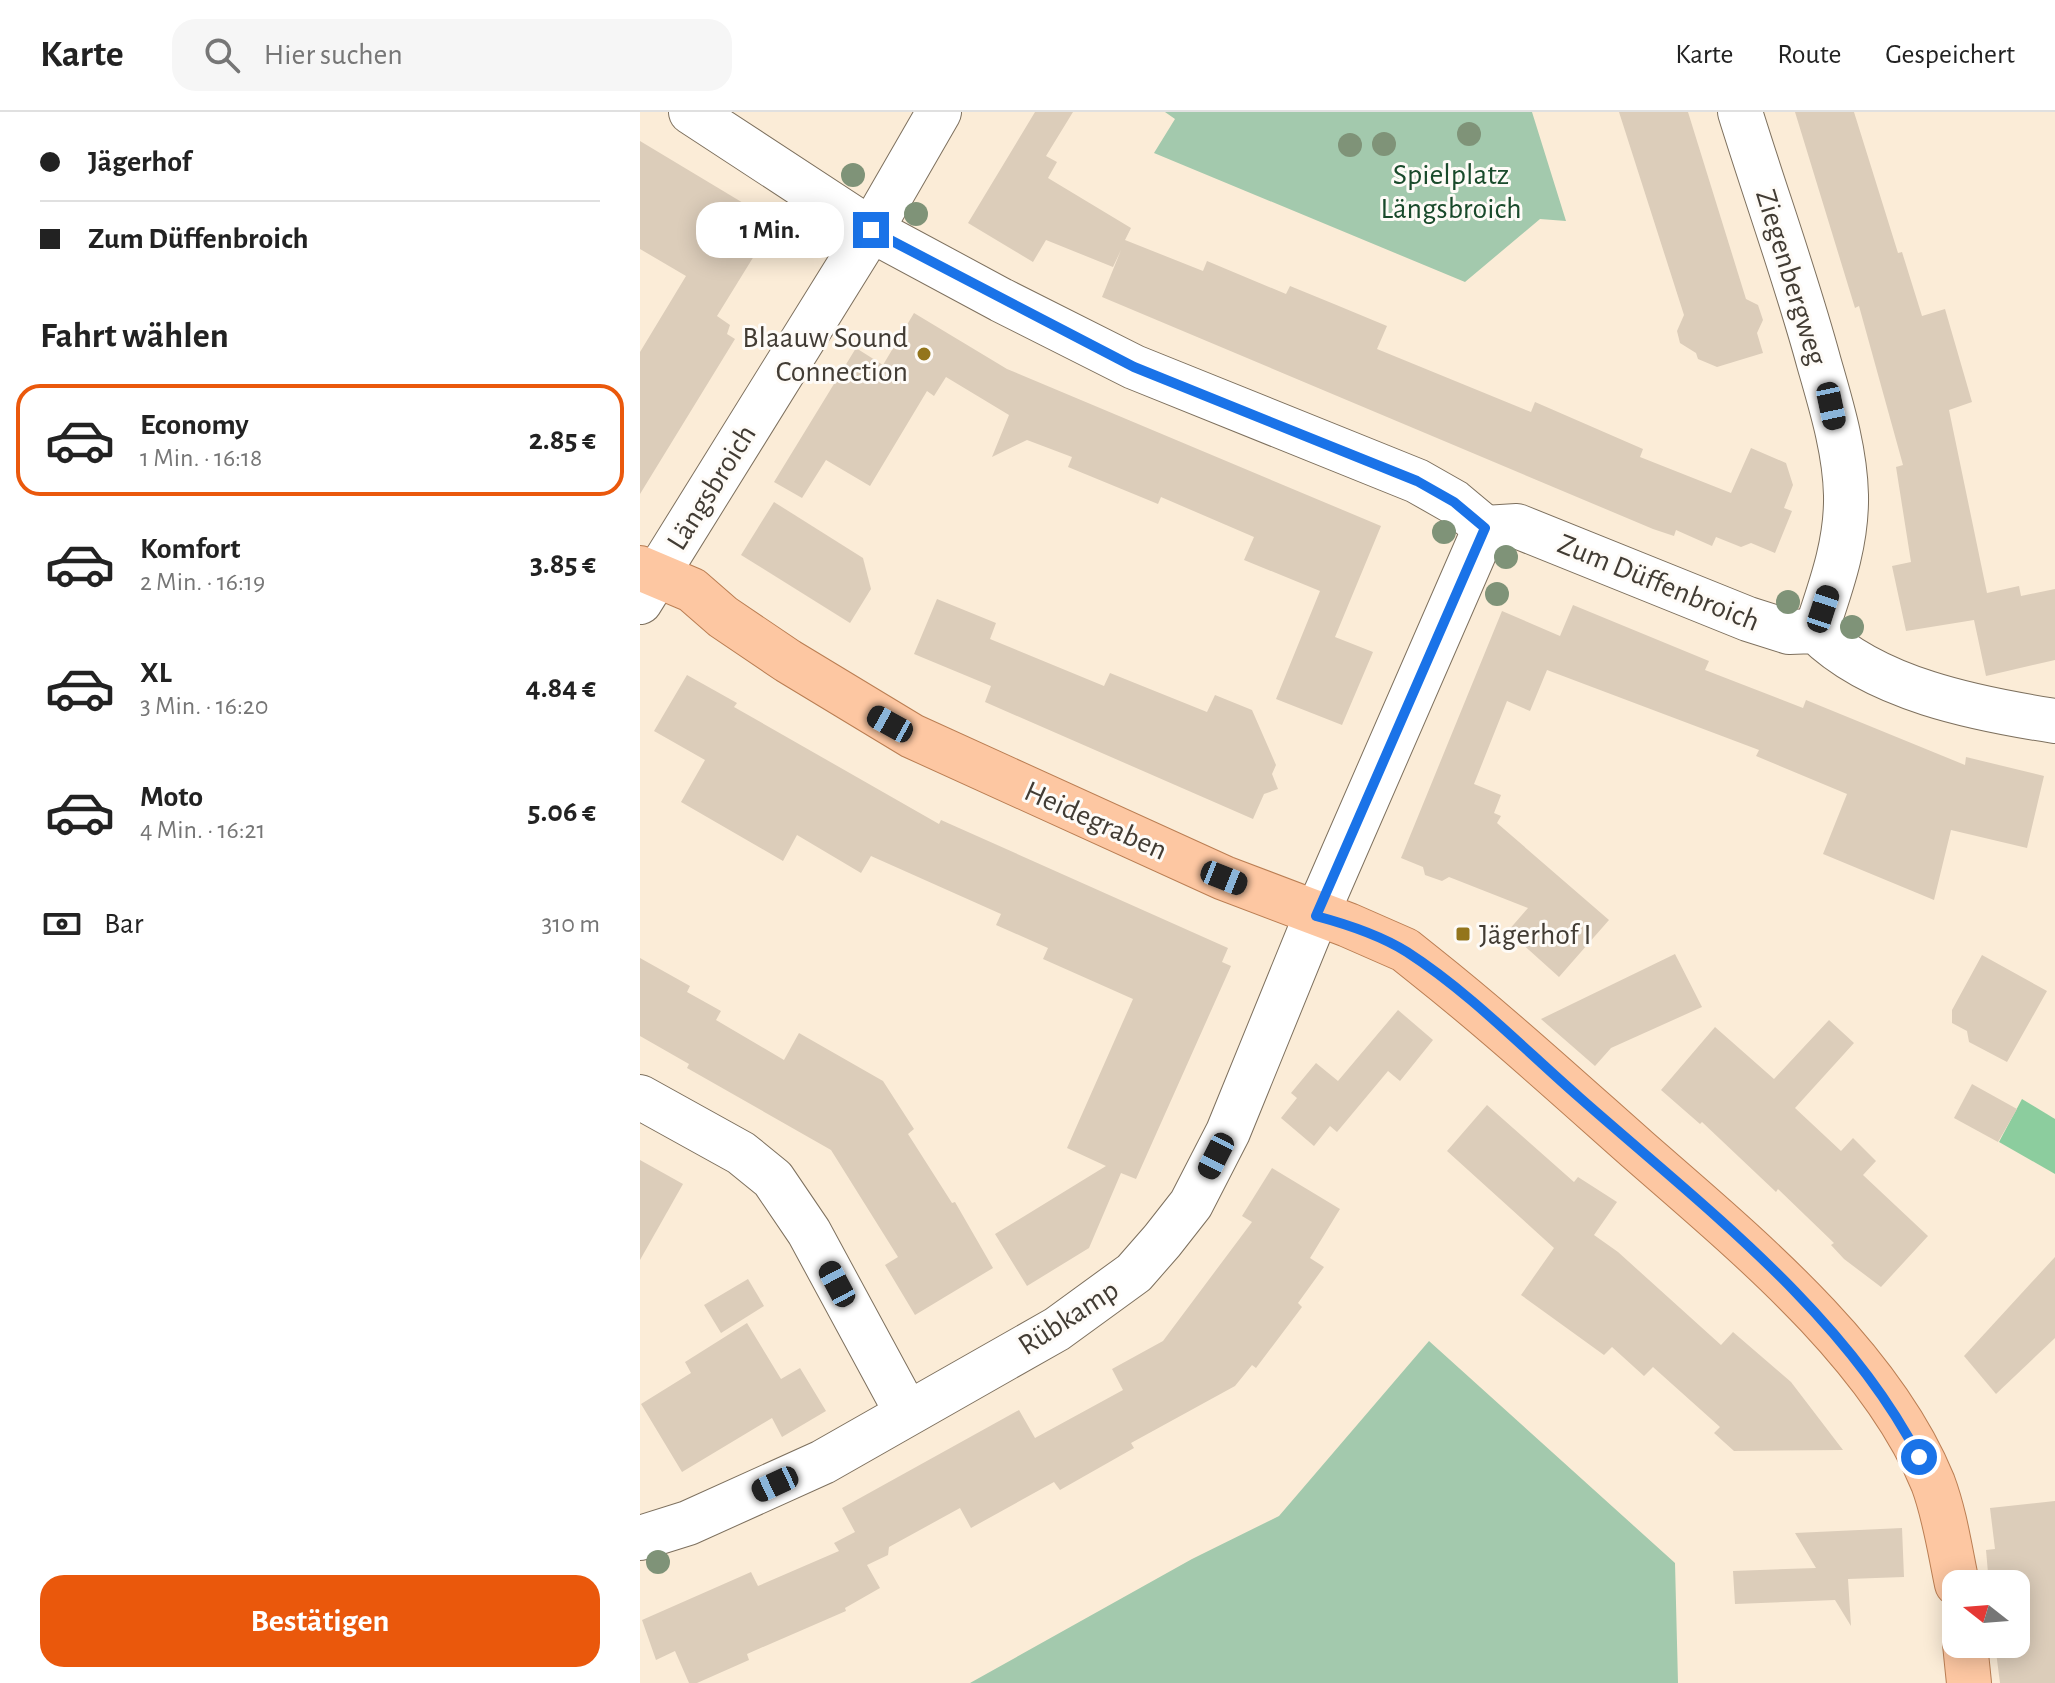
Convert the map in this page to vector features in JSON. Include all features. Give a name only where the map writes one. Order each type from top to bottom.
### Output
[{"type":"main road","name":"Heidegraben","points":[[645,581],[692,590],[723,617],[788,661],[912,736],[1224,878],[1405,950],[1668,1176],[1817,1312],[1844,1343],[1905,1431],[1919,1457],[1933,1484],[1954,1570]]},
{"type":"main road","points":[[1966,1658],[1969,1683]]},
{"type":"street","points":[[691,112],[871,230],[1134,367],[1417,481],[1454,502],[1485,528],[1316,916]]},
{"type":"street","name":"Längsbroich","points":[[645,581],[871,230],[939,112]]},
{"type":"street","name":"Ziegenbergweg","points":[[1740,112],[1803,306],[1840,444],[1846,493],[1844,530],[1838,564],[1816,631]]},
{"type":"street","name":"Zum Düffenbroich","points":[[1485,528],[1517,526],[1748,619],[1789,632],[1816,631]]},
{"type":"street","points":[[1816,631],[1832,647],[1872,669],[1942,698],[1995,712],[2055,721]]},
{"type":"street","name":"Rübkamp","points":[[640,1538],[688,1523],[809,1468],[1057,1329],[1134,1273],[1191,1204],[1228,1132],[1316,916]]},
{"type":"street","points":[[640,1097],[741,1153],[773,1179],[809,1232],[907,1413]]},
{"type":"green space","name":"Spielplatz Längsbroich","points":[[1165,112],[1532,112],[1566,221],[1540,219],[1465,282],[1154,153],[1175,119]]},
{"type":"green space","points":[[2022,1099],[2055,1119],[2055,1174],[1999,1142]]},
{"type":"green space","points":[[1429,1341],[1675,1563],[1678,1683],[970,1683],[1192,1559],[1279,1516]]},
{"type":"building","points":[[1035,112],[1073,112],[1046,156],[1057,162],[1048,178],[1131,228],[1125,240],[1203,271],[1207,261],[1286,294],[1290,286],[1387,326],[1377,349],[1531,412],[1535,402],[1643,449],[1640,457],[1731,493],[1751,448],[1786,463],[1793,485],[1784,508],[1792,511],[1775,553],[1751,543],[1741,547],[1716,537],[1712,546],[1676,530],[1674,536],[1653,529],[1102,297],[1121,250],[1113,267],[1046,240],[1033,262],[968,223]]},
{"type":"building","points":[[1619,112],[1688,112],[1746,299],[1758,305],[1763,320],[1757,333],[1763,353],[1717,367],[1698,359],[1696,353],[1680,343],[1677,331],[1684,315]]},
{"type":"building","points":[[1795,112],[1854,112],[1898,253],[1902,252],[1922,316],[1945,309],[1972,402],[1949,410],[1987,593],[2019,586],[2021,596],[2055,589],[2055,660],[1986,676],[1974,620],[1906,631],[1892,566],[1911,562],[1896,467],[1903,465],[1859,306],[1855,308]]},
{"type":"building","points":[[640,141],[775,222],[717,316],[730,325],[727,334],[735,339],[640,494],[640,352],[686,276],[640,249]]},
{"type":"building","points":[[914,313],[1007,369],[1381,526],[1335,637],[1373,652],[1342,725],[1276,699],[1320,591],[1244,560],[1254,537],[1161,497],[1158,504],[1068,467],[1072,457],[1027,440],[992,457],[1009,415],[946,377],[934,396],[927,391],[870,486],[826,460],[802,498],[774,482],[856,348],[883,365]]},
{"type":"building","points":[[774,502],[863,558],[871,589],[850,623],[741,555]]},
{"type":"building","points":[[937,599],[996,623],[990,639],[1104,686],[1110,673],[1207,712],[1215,695],[1252,710],[1276,765],[1272,774],[1278,789],[1264,794],[1253,819],[985,702],[991,686],[914,654]]},
{"type":"building","points":[[1573,605],[1709,661],[1705,670],[1803,708],[1806,700],[1965,765],[1966,757],[2044,776],[2027,848],[1951,830],[1934,900],[1823,854],[1847,794],[1756,756],[1759,750],[1547,670],[1530,711],[1507,701],[1474,784],[1501,795],[1494,813],[1501,816],[1497,823],[1609,920],[1559,977],[1508,931],[1528,908],[1449,877],[1442,881],[1425,875],[1423,867],[1401,858],[1502,611],[1560,636]]},
{"type":"building","points":[[687,675],[737,703],[734,707],[939,824],[941,820],[1228,948],[1222,962],[1231,966],[1136,1179],[1121,1173],[1089,1248],[1027,1286],[995,1234],[1106,1166],[1067,1148],[1133,999],[1043,959],[1048,948],[996,925],[1001,914],[871,856],[861,873],[797,835],[783,861],[681,802],[705,760],[654,731]]},
{"type":"building","points":[[1675,954],[1702,1007],[1611,1048],[1595,1066],[1541,1019]]},
{"type":"building","points":[[1982,955],[2047,991],[2007,1062],[1969,1042],[1967,1031],[1952,1023],[1952,1010]]},
{"type":"building","points":[[640,958],[690,986],[687,992],[721,1011],[716,1020],[784,1060],[799,1033],[883,1081],[914,1129],[908,1134],[952,1203],[955,1202],[993,1268],[915,1315],[885,1265],[898,1257],[831,1150],[687,1068],[689,1064],[640,1036]]},
{"type":"building","points":[[1398,1010],[1433,1040],[1400,1081],[1388,1071],[1337,1132],[1330,1126],[1314,1146],[1281,1118],[1297,1098],[1291,1093],[1316,1063],[1338,1081]]},
{"type":"building","points":[[1829,1020],[1854,1043],[1795,1108],[1841,1151],[1853,1138],[1876,1161],[1863,1175],[1928,1236],[1881,1287],[1844,1259],[1831,1245],[1834,1243],[1778,1189],[1776,1192],[1702,1122],[1700,1124],[1661,1090],[1715,1027],[1774,1079]]},
{"type":"building","points":[[1972,1084],[2017,1109],[1998,1142],[1954,1118]]},
{"type":"building","points":[[1487,1105],[1574,1182],[1578,1177],[1617,1202],[1594,1235],[1618,1252],[1721,1345],[1733,1332],[1791,1382],[1843,1450],[1734,1451],[1714,1433],[1720,1427],[1653,1367],[1644,1376],[1612,1347],[1604,1355],[1521,1295],[1554,1248],[1447,1151]]},
{"type":"building","points":[[640,1160],[683,1184],[640,1260]]},
{"type":"building","points":[[1272,1168],[1340,1209],[1310,1258],[1324,1267],[1298,1303],[1302,1307],[1256,1368],[1252,1365],[1235,1386],[1131,1443],[1134,1448],[1060,1490],[1054,1482],[971,1528],[960,1508],[889,1547],[888,1555],[867,1565],[880,1588],[845,1608],[846,1611],[747,1654],[749,1660],[697,1683],[689,1683],[675,1651],[656,1660],[642,1620],[751,1572],[758,1586],[839,1551],[834,1543],[855,1532],[842,1508],[1019,1410],[1035,1438],[1123,1390],[1112,1369],[1163,1341],[1252,1222],[1242,1216]]},
{"type":"building","points":[[2055,1257],[2055,1338],[1996,1394],[1964,1356]]},
{"type":"building","points":[[748,1279],[764,1306],[721,1333],[704,1305]]},
{"type":"building","points":[[747,1323],[781,1379],[800,1368],[826,1411],[782,1437],[772,1418],[682,1472],[641,1404],[691,1373],[685,1362]]},
{"type":"building","points":[[2055,1501],[2055,1683],[2000,1683],[1997,1658],[2030,1658],[2030,1570],[1988,1570],[1986,1550],[1995,1549],[1990,1508]]},
{"type":"building","points":[[1902,1528],[1904,1577],[1848,1579],[1851,1626],[1835,1600],[1735,1604],[1733,1571],[1816,1568],[1795,1533]]},
{"type":"place","name":"Blaauw Sound Connection","points":[[924,354]]},
{"type":"place","name":"Jägerhof I","points":[[1463,934]]},
{"type":"route","points":[[871,230],[1134,367],[1417,481],[1454,502],[1485,528],[1316,916],[1348,925],[1405,950],[1474,1005],[1668,1176],[1817,1312],[1844,1343],[1905,1431],[1919,1457]]}]
